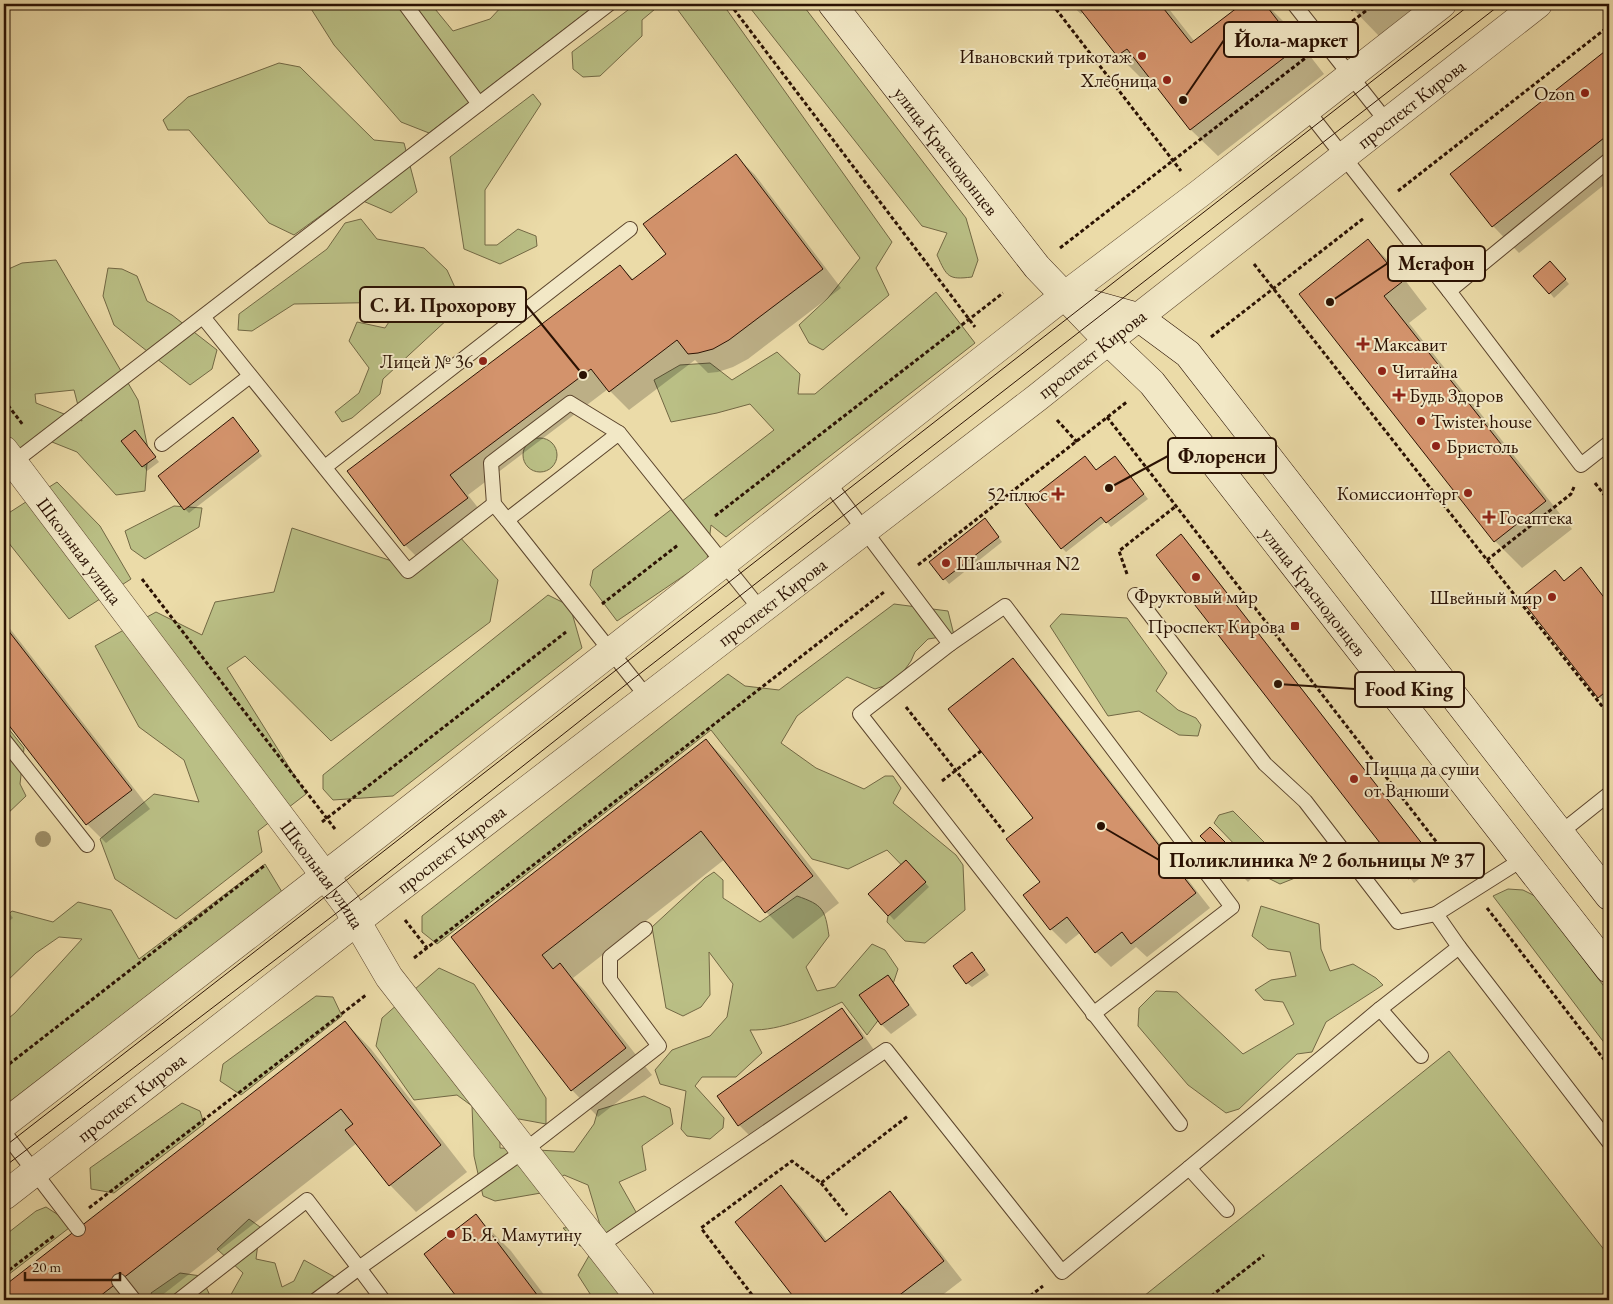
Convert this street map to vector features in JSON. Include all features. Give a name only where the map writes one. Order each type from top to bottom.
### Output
[{"type":"street","name":"улица Краснодонцев","points":[[832,4],[1037,266],[1108,341],[1152,383],[1609,969]]},
{"type":"street","points":[[4,1124],[724,564],[1064,296],[1199,194],[1442,4]]},
{"type":"street","name":"проспект Кирова","points":[[4,1196],[864,531],[1538,4]]},
{"type":"street","points":[[1064,296],[1138,317],[1188,354],[1609,896]]},
{"type":"street","name":"Школьная улица","points":[[7,461],[347,905],[389,977],[641,1300]]},
{"type":"lane","points":[[405,4],[479,104]]},
{"type":"lane","points":[[7,461],[38,444],[609,4]]},
{"type":"lane","points":[[1294,4],[1326,42],[1387,122]]},
{"type":"lane","points":[[1306,109],[1449,291],[1581,465],[1609,443]]},
{"type":"lane","points":[[1449,291],[1609,160]]},
{"type":"lane","points":[[325,467],[630,229]]},
{"type":"lane","points":[[202,317],[408,571],[494,504]]},
{"type":"lane","points":[[162,444],[250,376]]},
{"type":"lane","points":[[647,698],[494,504],[491,462],[570,403],[619,433],[760,610]]},
{"type":"lane","points":[[507,520],[619,433]]},
{"type":"lane","points":[[828,482],[950,644]]},
{"type":"lane","points":[[1136,595],[1265,764],[1306,801],[1398,922],[1436,914],[1523,859]]},
{"type":"lane","points":[[1093,1014],[1232,907],[1004,606],[950,644],[860,714],[1093,1014],[1180,1124]]},
{"type":"lane","points":[[4,740],[87,845]]},
{"type":"lane","points":[[1560,833],[1609,794]]},
{"type":"lane","points":[[1436,914],[1459,948],[1609,1142]]},
{"type":"lane","points":[[316,1300],[525,1150],[659,1046],[610,980],[610,957],[645,929]]},
{"type":"lane","points":[[600,1246],[886,1050],[1062,1272],[1380,1010],[1459,948]]},
{"type":"lane","points":[[1380,1010],[1421,1056]]},
{"type":"lane","points":[[4,1132],[75,1225]]},
{"type":"lane","points":[[1190,1168],[1227,1210]]},
{"type":"lane","points":[[179,1300],[307,1200],[383,1300]]},
{"type":"lane","points":[[119,1281],[134,1300]]},
{"type":"path","points":[[730,4],[968,320],[980,332]]},
{"type":"path","points":[[1052,4],[1182,172]]},
{"type":"path","points":[[1055,252],[1376,4]]},
{"type":"path","points":[[1206,340],[1609,26]]},
{"type":"path","points":[[1249,258],[1609,715]]},
{"type":"path","points":[[320,823],[1003,293]]},
{"type":"path","points":[[409,962],[1133,397]]},
{"type":"path","points":[[4,400],[38,444]]},
{"type":"path","points":[[1107,417],[1609,1066]]},
{"type":"path","points":[[1056,418],[1076,442]]},
{"type":"path","points":[[1487,560],[1571,494],[1581,465]]},
{"type":"path","points":[[1136,595],[1119,551],[1176,506]]},
{"type":"path","points":[[140,577],[340,835]]},
{"type":"path","points":[[892,689],[1004,832]]},
{"type":"path","points":[[923,796],[981,751]]},
{"type":"path","points":[[4,1068],[264,866]]},
{"type":"path","points":[[4,886],[8,892]]},
{"type":"path","points":[[405,919],[427,948]]},
{"type":"path","points":[[4,1274],[75,1225],[370,992]]},
{"type":"path","points":[[821,1183],[927,1101]]},
{"type":"path","points":[[756,1300],[702,1228],[792,1160],[821,1183],[847,1215]]},
{"type":"path","points":[[1206,1300],[1264,1255]]},
{"type":"path","points":[[448,1300],[455,1295]]},
{"type":"green space","points":[[308,4],[431,4],[453,31],[490,19],[504,4],[597,4],[429,133],[401,122],[334,45]]},
{"type":"green space","points":[[636,4],[661,4],[642,20],[642,36],[600,76],[583,77],[573,69],[572,52]]},
{"type":"green space","points":[[661,4],[720,4],[727,10],[892,242],[876,268],[889,295],[823,350],[809,343],[799,325],[828,298],[860,258],[675,6]]},
{"type":"green space","points":[[747,4],[802,4],[966,218],[978,260],[972,277],[958,278],[946,272],[937,255],[947,233],[922,226]]},
{"type":"green space","points":[[279,63],[300,67],[374,140],[404,143],[417,192],[391,213],[349,195],[294,235],[269,223],[189,130],[168,130],[163,120],[188,97]]},
{"type":"green space","points":[[533,94],[541,104],[485,190],[485,245],[497,245],[518,229],[536,236],[537,246],[500,264],[464,249],[450,157]]},
{"type":"green space","points":[[361,219],[377,239],[424,248],[447,270],[463,305],[383,379],[380,394],[352,418],[342,422],[335,412],[359,393],[369,368],[349,341],[357,322],[385,328],[402,302],[294,304],[252,331],[238,330],[239,314],[327,249],[345,223]]},
{"type":"green space","points":[[56,260],[138,400],[148,449],[145,491],[116,495],[77,452],[37,436],[13,462],[4,460],[4,271],[22,263]],"holes":[[[74,390],[82,421],[36,403],[35,394]]]},
{"type":"green space","points":[[108,268],[122,269],[137,276],[147,301],[172,315],[217,350],[212,369],[190,385],[114,325],[103,296]]},
{"type":"green space","points":[[936,292],[975,343],[726,537],[711,525],[707,560],[617,621],[590,585],[593,570],[774,430],[750,404],[671,422],[654,380],[680,365],[710,363],[732,380],[777,352],[800,374],[798,394],[815,394]]},
{"type":"green space","points":[[540,438],[552,443],[557,455],[552,467],[540,472],[528,467],[523,455],[528,443]]},
{"type":"green space","points":[[57,482],[100,526],[131,579],[69,619],[4,537],[4,516]]},
{"type":"green space","points":[[174,506],[202,508],[199,527],[145,559],[131,549],[125,531]]},
{"type":"green space","points":[[292,528],[416,569],[459,536],[498,580],[490,622],[331,741],[245,656],[227,668],[306,794],[258,831],[262,852],[176,919],[115,879],[100,839],[154,794],[199,802],[184,760],[139,727],[95,646],[156,612],[202,635],[215,602],[274,592]]},
{"type":"green space","points":[[548,595],[570,606],[582,648],[393,796],[333,800],[323,789],[323,775]]},
{"type":"green space","points":[[894,604],[948,611],[954,635],[928,639],[915,652],[896,682],[875,689],[847,677],[797,716],[781,743],[816,768],[864,789],[885,776],[893,776],[901,788],[893,803],[956,855],[963,865],[965,910],[925,943],[905,941],[887,922],[889,910],[919,883],[887,850],[848,869],[812,859],[711,730],[437,944],[422,932],[422,916],[728,674],[745,686],[779,690]]},
{"type":"green space","points":[[1061,614],[1127,618],[1167,673],[1156,691],[1178,710],[1196,718],[1201,725],[1198,736],[1179,735],[1139,711],[1108,716],[1050,626]]},
{"type":"green space","points":[[4,723],[24,748],[20,784],[26,796],[4,817]]},
{"type":"green space","points":[[1233,811],[1268,846],[1288,849],[1298,866],[1295,878],[1280,884],[1266,877],[1214,823],[1219,815]]},
{"type":"green space","points":[[265,864],[282,892],[4,1106],[4,1022],[15,1013],[82,939],[59,937],[36,953],[4,984],[4,918],[12,911],[53,922],[78,902],[111,910],[139,959]]},
{"type":"green space","points":[[714,872],[723,880],[723,898],[760,922],[797,896],[812,902],[821,909],[826,920],[829,936],[806,967],[817,991],[835,987],[872,944],[885,950],[898,969],[883,1014],[867,1035],[842,1002],[786,1025],[762,1030],[750,1030],[762,1053],[736,1077],[702,1077],[695,1086],[724,1118],[723,1128],[710,1139],[687,1136],[681,1129],[686,1091],[660,1084],[655,1070],[672,1050],[710,1036],[727,1017],[733,984],[709,952],[710,995],[701,1007],[683,1016],[666,1008],[652,927]]},
{"type":"green space","points":[[1508,889],[1523,890],[1537,897],[1609,993],[1609,1049],[1493,896]]},
{"type":"green space","points":[[1261,906],[1319,924],[1321,949],[1330,971],[1353,964],[1376,978],[1383,985],[1326,1022],[1312,1052],[1297,1054],[1239,1109],[1226,1113],[1188,1085],[1138,1026],[1139,1008],[1156,991],[1177,992],[1243,1054],[1294,1024],[1283,1002],[1264,1000],[1255,990],[1271,980],[1296,976],[1290,952],[1268,949],[1252,936]]},
{"type":"green space","points":[[439,968],[474,984],[546,1098],[546,1124],[519,1119],[500,1129],[500,1148],[574,1152],[594,1124],[598,1110],[644,1096],[670,1108],[673,1124],[642,1146],[646,1170],[619,1182],[636,1212],[634,1230],[618,1240],[580,1246],[563,1228],[600,1225],[588,1185],[564,1175],[541,1193],[495,1201],[483,1196],[474,1156],[472,1106],[457,1095],[414,1100],[376,1046],[382,1018]]},
{"type":"green space","points":[[316,996],[333,997],[342,1016],[241,1095],[220,1081],[223,1064]]},
{"type":"green space","points":[[1449,1051],[1609,1256],[1609,1300],[1139,1300]]},
{"type":"green space","points":[[182,1103],[200,1111],[204,1124],[114,1193],[91,1189],[90,1168]]},
{"type":"green space","points":[[46,1207],[63,1218],[69,1228],[4,1278],[4,1236],[36,1211]]},
{"type":"green space","points":[[249,1219],[260,1227],[256,1259],[275,1263],[282,1287],[294,1281],[304,1260],[340,1280],[315,1300],[228,1300],[243,1273],[217,1249]]},
{"type":"green space","points":[[590,1254],[627,1300],[594,1300],[578,1275]]},
{"type":"green space","points":[[180,1273],[201,1276],[212,1300],[154,1300],[151,1293]]},
{"type":"building","points":[[1076,4],[1160,4],[1191,43],[1242,4],[1265,4],[1298,47],[1190,130],[1127,49],[1117,56]]},
{"type":"building","points":[[1346,4],[1361,4],[1352,11]]},
{"type":"building","points":[[1609,48],[1609,134],[1492,227],[1450,174]]},
{"type":"building","points":[[736,154],[823,269],[729,340],[713,349],[688,354],[677,340],[609,392],[591,369],[450,475],[468,498],[404,546],[347,471],[620,265],[632,280],[666,254],[643,224]]},
{"type":"building","points":[[1368,239],[1402,282],[1384,296],[1546,501],[1494,542],[1299,294]]},
{"type":"building","points":[[1550,261],[1566,279],[1549,294],[1533,276]]},
{"type":"building","points":[[233,417],[259,451],[184,510],[158,476]]},
{"type":"building","points":[[135,430],[156,457],[142,467],[121,441]]},
{"type":"building","points":[[1085,456],[1096,470],[1115,456],[1144,494],[1106,523],[1101,517],[1061,549],[1025,503]]},
{"type":"building","points":[[985,518],[999,537],[943,580],[929,562]]},
{"type":"building","points":[[1181,534],[1434,859],[1408,879],[1156,555]]},
{"type":"building","points":[[1581,567],[1609,604],[1609,689],[1598,698],[1520,598],[1555,570],[1564,581]]},
{"type":"building","points":[[4,625],[132,790],[86,825],[4,719]]},
{"type":"building","points":[[1013,658],[1196,893],[1131,944],[1122,932],[1095,953],[1067,917],[1050,930],[1023,895],[1040,882],[1006,839],[1033,818],[948,709]]},
{"type":"building","points":[[706,739],[813,876],[765,913],[701,831],[542,955],[553,969],[560,963],[626,1048],[571,1091],[451,937]]},
{"type":"building","points":[[1210,827],[1252,869],[1242,879],[1200,836]]},
{"type":"building","points":[[906,860],[926,882],[888,916],[868,894]]},
{"type":"building","points":[[972,952],[985,970],[966,984],[953,966]]},
{"type":"building","points":[[888,975],[909,1005],[881,1025],[859,995]]},
{"type":"building","points":[[842,1008],[863,1038],[738,1126],[717,1096]]},
{"type":"building","points":[[345,1021],[441,1145],[389,1186],[345,1130],[353,1124],[341,1109],[95,1300],[4,1300],[4,1286]]},
{"type":"building","points":[[781,1185],[825,1242],[890,1191],[944,1261],[893,1300],[796,1300],[735,1222]]},
{"type":"building","points":[[476,1214],[541,1300],[459,1300],[424,1254]]},
{"type":"tram line","points":[[4,1147],[1471,4]]},
{"type":"tram line","points":[[4,1167],[347,905],[633,679],[1501,4]]},
{"type":"place","name":"Ивановский трикотаж","points":[[1142,56]]},
{"type":"place","name":"Хлебница","points":[[1167,80]]},
{"type":"place","name":"Ozon","points":[[1585,93]]},
{"type":"place","name":"Йола-маркет","points":[[1183,100]]},
{"type":"place","name":"Мегафон","points":[[1330,302]]},
{"type":"place","name":"Максавит","points":[[1363,344]]},
{"type":"place","name":"Лицей № 36","points":[[483,361]]},
{"type":"place","name":"Читайна","points":[[1382,371]]},
{"type":"place","name":"С. И. Прохорову","points":[[583,375]]},
{"type":"place","name":"Будь Здоров","points":[[1399,395]]},
{"type":"place","name":"Twister house","points":[[1421,421]]},
{"type":"place","name":"Бристоль","points":[[1436,446]]},
{"type":"place","name":"Флоренси","points":[[1109,488]]},
{"type":"place","name":"Комиссионторг","points":[[1468,493]]},
{"type":"place","name":"52 плюс","points":[[1058,494]]},
{"type":"place","name":"Госаптека","points":[[1489,517]]},
{"type":"place","name":"Шашлычная N2","points":[[946,563]]},
{"type":"place","name":"Фруктовый мир","points":[[1196,577]]},
{"type":"place","name":"Швейный мир","points":[[1552,597]]},
{"type":"place","name":"Проспект Кирова","points":[[1295,626]]},
{"type":"place","name":"Food King","points":[[1278,684]]},
{"type":"place","name":"Пицца да суши от Ванюши","points":[[1354,779]]},
{"type":"place","name":"Поликлиника № 2 больницы № 37","points":[[1101,826]]},
{"type":"place","name":"Б. Я. Мамутину","points":[[451,1234]]}]
